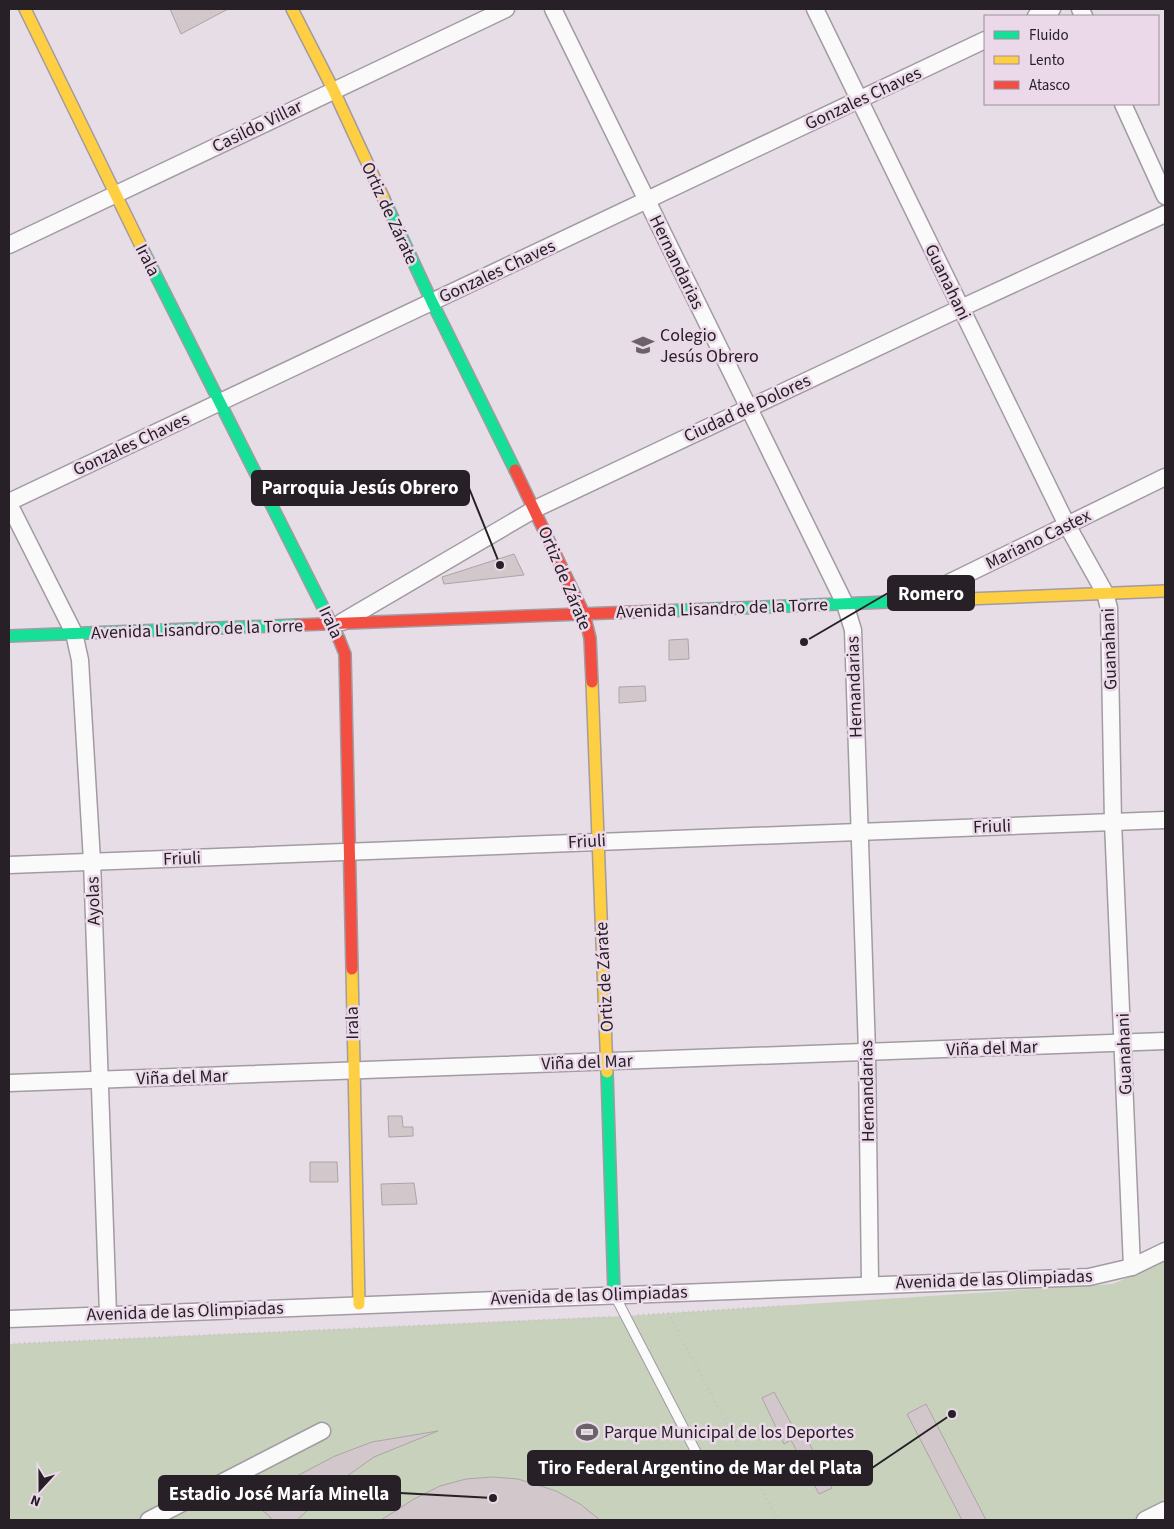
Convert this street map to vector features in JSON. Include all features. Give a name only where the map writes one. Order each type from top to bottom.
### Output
[{"type":"street","name":"Irala","points":[[25,9],[115,194],[220,402],[336,623],[345,654],[359,1304]]},
{"type":"street","name":"Ortiz de Zárate","points":[[292,9],[333,89],[432,302],[535,509],[584,614],[590,638],[596,841],[608,1062],[614,1294]]},
{"type":"street","name":"Casildo Villar","points":[[9,244],[333,89],[506,9]]},
{"type":"street","name":"Hernandarias","points":[[553,9],[845,604],[853,630],[867,1052],[870,1283]]},
{"type":"street","name":"Guanahani","points":[[815,9],[1067,525],[1105,593],[1108,608],[1113,822],[1124,1043],[1132,1267]]},
{"type":"street","points":[[1038,15],[1052,9]]},
{"type":"street","name":"Gonzales Chaves","points":[[9,503],[984,40]]},
{"type":"street","points":[[1123,105],[1165,196]]},
{"type":"street","name":"Ciudad de Dolores","points":[[336,623],[535,509],[1165,214]]},
{"type":"street","name":"Mariano Castex","points":[[911,601],[1165,477]]},
{"type":"street","name":"Ayolas","points":[[9,503],[74,633],[80,660],[92,862],[108,1314]]},
{"type":"street","name":"Avenida Lisandro de la Torre","points":[[9,636],[1165,591]]},
{"type":"street","name":"Friuli","points":[[9,865],[859,830],[1165,820]]},
{"type":"street","name":"Viña del Mar","points":[[9,1083],[1165,1041]]},
{"type":"street","name":"Avenida de las Olimpiadas","points":[[9,1319],[870,1283],[1089,1276],[1132,1267],[1165,1252]]},
{"type":"street","points":[[149,1520],[322,1431]]},
{"type":"street","points":[[1145,1520],[1165,1510]]},
{"type":"lane","points":[[614,1294],[709,1478]]},
{"type":"path","points":[[9,1344],[626,1316],[784,1306]]},
{"type":"path","points":[[668,1313],[778,1520]]},
{"type":"green space","name":"Parque Municipal de los Deportes","points":[[1165,1261],[1165,1520],[9,1520],[9,1344],[626,1316],[1113,1284]]},
{"type":"building","points":[[170,9],[228,9],[181,34]]},
{"type":"building","points":[[514,554],[524,575],[444,584],[442,577]]},
{"type":"building","points":[[688,639],[689,659],[669,660],[669,640]]},
{"type":"building","points":[[645,686],[646,701],[619,703],[619,687]]},
{"type":"building","points":[[388,1116],[402,1116],[403,1127],[413,1127],[413,1136],[389,1137]]},
{"type":"building","points":[[310,1162],[337,1162],[338,1182],[310,1182]]},
{"type":"building","points":[[414,1183],[417,1204],[382,1205],[381,1184]]},
{"type":"building","points":[[774,1392],[798,1436],[784,1444],[762,1398]]},
{"type":"building","points":[[926,1404],[986,1520],[962,1520],[907,1414]]},
{"type":"building","points":[[438,1431],[374,1457],[337,1483],[297,1520],[270,1520],[271,1518],[261,1509],[297,1476],[335,1456],[372,1442]]},
{"type":"building","points":[[805,1435],[832,1488],[819,1494],[791,1440]]},
{"type":"building","points":[[493,1477],[518,1479],[556,1491],[580,1504],[600,1520],[381,1520],[414,1499],[440,1486],[466,1479]]},
{"type":"traffic: fast","points":[[384,199],[432,302],[515,470]]},
{"type":"traffic: fast","points":[[141,246],[339,639]]},
{"type":"traffic: fast","points":[[634,612],[966,599]]},
{"type":"traffic: fast","points":[[9,636],[297,625]]},
{"type":"traffic: fast","points":[[607,1072],[614,1294]]},
{"type":"traffic: slow","points":[[25,9],[141,246]]},
{"type":"traffic: slow","points":[[292,9],[333,89],[384,199]]},
{"type":"traffic: slow","points":[[966,599],[1165,591]]},
{"type":"traffic: slow","points":[[592,682],[607,1072]]},
{"type":"traffic: slow","points":[[352,969],[359,1304]]},
{"type":"traffic: jam","points":[[515,470],[584,614],[590,638],[592,682]]},
{"type":"traffic: jam","points":[[297,625],[634,612]]},
{"type":"traffic: jam","points":[[339,639],[345,654],[352,969]]},
{"type":"place","name":"Colegio Jesús Obrero","points":[[643,345]]},
{"type":"place","name":"Parroquia Jesús Obrero","points":[[500,565]]},
{"type":"place","name":"Romero","points":[[804,642]]},
{"type":"place","name":"Tiro Federal Argentino de Mar del Plata","points":[[952,1414]]},
{"type":"place","name":"Parque Municipal de los Deportes","points":[[587,1432]]},
{"type":"place","name":"Estadio José María Minella","points":[[493,1498]]}]
